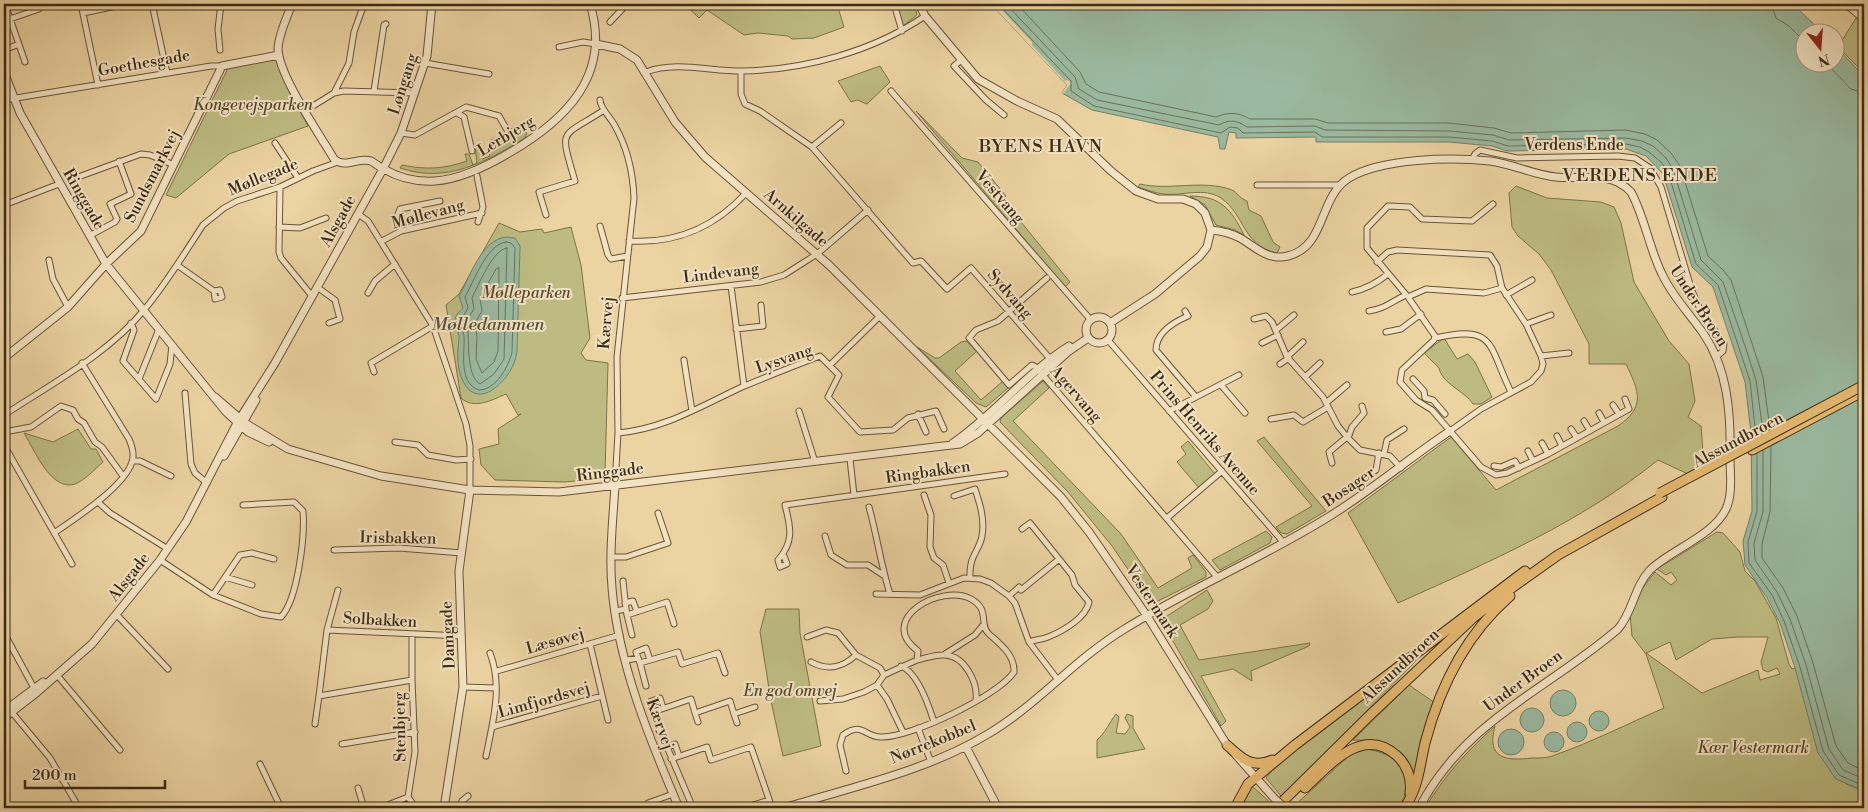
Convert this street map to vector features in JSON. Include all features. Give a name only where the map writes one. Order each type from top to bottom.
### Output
[{"type":"highway","name":"Alssundbroen","points":[[1368,717],[1486,608],[1531,573],[1661,495],[1864,385]]},
{"type":"highway","name":"Alssundbroen","points":[[1368,717],[1453,631],[1528,569],[1577,538],[1864,390]]},
{"type":"highway","points":[[1404,808],[1415,786],[1426,742],[1445,684],[1471,637],[1502,602],[1524,583],[1590,536]]},
{"type":"highway","points":[[1227,746],[1246,761],[1256,764],[1271,761],[1528,569]]},
{"type":"highway","points":[[1276,808],[1368,717]]},
{"type":"highway","points":[[1235,808],[1248,784],[1295,744]]},
{"type":"highway","points":[[1284,808],[1342,754],[1349,749],[1367,744],[1376,745],[1392,752],[1405,765],[1410,782],[1408,800],[1404,808]]},
{"type":"street","points":[[5,4],[25,62]]},
{"type":"street","points":[[80,4],[98,85]]},
{"type":"street","points":[[82,13],[126,4]]},
{"type":"street","points":[[152,4],[167,73]]},
{"type":"street","points":[[220,50],[218,29],[221,4]]},
{"type":"street","points":[[292,4],[279,41],[279,54],[294,93],[338,162]]},
{"type":"street","points":[[334,93],[349,63],[354,32],[364,4]]},
{"type":"street","name":"Løngang","points":[[384,169],[401,133],[425,63],[432,4]]},
{"type":"street","name":"Lerbjerg","points":[[384,169],[415,180],[445,180],[480,168],[528,142],[556,122],[583,89],[590,70],[596,44],[595,27],[590,4]]},
{"type":"street","points":[[610,22],[627,4]]},
{"type":"street","points":[[894,4],[902,31]]},
{"type":"street","points":[[920,4],[925,16],[961,60],[972,73],[987,85],[1017,102],[1057,119],[1111,171],[1136,191],[1158,199],[1183,199],[1196,204],[1205,213],[1211,230],[1207,247],[1200,256],[1155,294],[1110,323]]},
{"type":"street","points":[[1845,4],[1864,20]]},
{"type":"street","points":[[10,19],[39,9]]},
{"type":"street","points":[[646,72],[670,66],[741,71],[779,69],[817,62],[868,46],[902,31],[925,16]]},
{"type":"street","points":[[374,91],[384,25],[386,24]]},
{"type":"street","points":[[559,47],[583,42],[596,44]]},
{"type":"street","points":[[4,50],[19,44]]},
{"type":"street","name":"Arnkilgade","points":[[596,44],[629,53],[646,72],[664,106],[686,137],[746,193],[817,254],[984,422]]},
{"type":"street","name":"Goethesgade","points":[[4,100],[14,100],[211,66],[222,66],[279,54]]},
{"type":"street","points":[[961,60],[954,66],[986,100],[1004,115]]},
{"type":"street","points":[[425,63],[489,74]]},
{"type":"street","name":"Sundsmarkvej","points":[[4,356],[68,307],[106,264],[140,231],[222,66]]},
{"type":"street","points":[[741,71],[741,94],[745,104],[760,111],[812,147],[868,210],[817,254]]},
{"type":"street","name":"Ringgade","points":[[4,72],[14,100],[59,184],[106,264],[215,396],[241,423],[262,440],[320,460],[381,476],[470,490],[559,492],[850,459],[951,445],[967,440],[984,422],[1040,372],[1087,337]]},
{"type":"street","points":[[305,111],[334,93],[344,91],[415,93]]},
{"type":"street","name":"Vestvang","points":[[891,91],[1090,319]]},
{"type":"street","name":"Kærvej","points":[[600,100],[620,136],[631,168],[634,198],[617,357],[618,433],[611,558],[615,611],[639,709],[680,808]]},
{"type":"street","points":[[401,133],[414,135],[466,107],[499,116],[507,130]]},
{"type":"street","points":[[546,215],[539,192],[575,181],[565,146],[567,134],[604,110]]},
{"type":"street","points":[[457,113],[464,117],[472,151]]},
{"type":"street","points":[[812,147],[841,123]]},
{"type":"street","points":[[275,143],[298,178]]},
{"type":"street","name":"Verdens Ende","points":[[1472,160],[1474,154],[1480,150],[1517,158],[1618,156],[1636,158],[1642,161],[1656,176],[1661,186],[1692,291],[1700,309],[1724,344],[1723,351],[1716,357]]},
{"type":"street","points":[[70,180],[141,154],[150,155],[174,165]]},
{"type":"street","name":"Møllegade","points":[[4,415],[82,363],[144,311],[203,225],[219,212],[237,201],[280,187],[338,162],[367,160],[384,169]]},
{"type":"street","name":"Under Broen","points":[[1211,230],[1239,237],[1265,255],[1281,258],[1290,256],[1299,252],[1312,240],[1333,195],[1340,185],[1361,172],[1386,164],[1472,160],[1501,164],[1557,177],[1607,177],[1624,185],[1636,200],[1662,276],[1702,332],[1716,357],[1728,398],[1731,432],[1730,495],[1720,518],[1710,529],[1670,553],[1648,572],[1639,586],[1627,618],[1618,629],[1502,712],[1471,739],[1442,772],[1419,808]]},
{"type":"street","points":[[89,236],[115,222],[117,219],[110,204],[131,194],[119,161]]},
{"type":"street","name":"Alsgade","points":[[8,710],[57,675],[92,644],[168,549],[217,466],[384,169]]},
{"type":"street","points":[[477,176],[483,207],[478,222]]},
{"type":"street","points":[[4,205],[59,184]]},
{"type":"street","points":[[1257,185],[1340,185]]},
{"type":"street","points":[[280,187],[278,248],[281,258],[312,296]]},
{"type":"street","points":[[629,240],[662,240],[692,232],[719,218],[746,193]]},
{"type":"street","points":[[401,231],[398,214],[400,209],[440,201]]},
{"type":"street","points":[[1435,338],[1407,296],[1377,262],[1368,248],[1367,228],[1388,206],[1410,207],[1422,219],[1472,221],[1493,204]]},
{"type":"street","name":"Sydvang","points":[[868,210],[913,263],[921,261],[947,289],[971,268],[1052,362]]},
{"type":"street","name":"Møllevang","points":[[382,241],[401,231],[482,213]]},
{"type":"street","name":"Damgade","points":[[358,214],[368,221],[382,241],[434,326],[466,424],[471,460],[470,490],[459,588],[463,687],[444,808]]},
{"type":"street","points":[[279,227],[300,228],[326,218]]},
{"type":"street","points":[[600,226],[608,256],[611,259],[627,256]]},
{"type":"street","points":[[1377,262],[1388,252],[1397,250],[1483,253],[1495,260],[1502,288],[1526,324],[1541,356],[1569,353]]},
{"type":"street","name":"Lindevang","points":[[622,298],[762,282],[784,275],[817,254]]},
{"type":"street","points":[[49,260],[53,279],[68,307]]},
{"type":"street","points":[[368,293],[375,281],[396,264]]},
{"type":"street","points":[[177,265],[214,291]]},
{"type":"street","points":[[1352,292],[1368,288],[1378,279],[1388,274]]},
{"type":"street","name":"Agervang","points":[[1047,278],[998,321],[976,330],[969,338],[1009,385],[1032,365],[1040,372],[1218,578]]},
{"type":"street","points":[[1506,295],[1532,280]]},
{"type":"street","points":[[618,433],[650,429],[744,386],[731,286]]},
{"type":"street","points":[[317,287],[334,300],[340,319],[329,322]]},
{"type":"street","points":[[1369,311],[1384,309],[1407,296],[1426,289],[1484,293],[1502,288]]},
{"type":"street","points":[[736,329],[763,326],[761,305]]},
{"type":"street","points":[[1185,311],[1188,316],[1171,324],[1158,341],[1156,350],[1196,397]]},
{"type":"street","points":[[1386,332],[1401,329],[1420,314]]},
{"type":"street","points":[[1262,343],[1277,333],[1294,315]]},
{"type":"street","points":[[1526,324],[1551,315]]},
{"type":"street","name":"Lysvang","points":[[830,365],[880,316]]},
{"type":"street","points":[[1101,316],[1110,323],[1112,332],[1108,340],[1100,343],[1087,337],[1085,327],[1090,319],[1101,316]]},
{"type":"street","points":[[1254,319],[1266,316],[1277,333],[1288,357],[1327,405],[1347,438],[1360,450],[1382,454],[1394,459],[1401,468]]},
{"type":"street","points":[[131,323],[134,330],[123,361],[156,399],[170,364],[172,345]]},
{"type":"street","points":[[374,372],[371,363],[434,326]]},
{"type":"street","points":[[139,379],[159,329]]},
{"type":"street","points":[[1511,392],[1496,357],[1482,337],[1472,332],[1435,338],[1400,374],[1400,382],[1420,403],[1432,410],[1481,467],[1489,473],[1500,474],[1519,468],[1548,454],[1629,408],[1625,399]]},
{"type":"street","name":"Prins Henriks Avenue","points":[[1108,340],[1284,544]]},
{"type":"street","points":[[1280,364],[1303,342]]},
{"type":"street","name":"Lysvang","points":[[744,386],[820,356],[839,375],[828,397],[860,432],[893,430],[908,418],[918,414]]},
{"type":"street","name":"Bosager","points":[[1147,616],[1284,544],[1332,515],[1401,468],[1481,408],[1537,377],[1542,364],[1541,356]]},
{"type":"street","points":[[684,360],[692,411]]},
{"type":"street","points":[[54,533],[98,502],[124,476],[133,461],[129,439],[82,363]]},
{"type":"street","points":[[1305,377],[1320,363]]},
{"type":"street","points":[[1169,411],[1240,376]]},
{"type":"street","points":[[1412,379],[1424,391],[1425,398]]},
{"type":"street","points":[[1221,385],[1245,413]]},
{"type":"street","points":[[1271,419],[1294,415],[1303,422],[1327,405],[1347,385]]},
{"type":"street","points":[[186,393],[191,464],[195,473],[207,483]]},
{"type":"street","points":[[1420,403],[1425,398]]},
{"type":"street","points":[[1425,398],[1432,400],[1445,414]]},
{"type":"street","points":[[1613,405],[1619,414]]},
{"type":"street","points":[[4,432],[31,427],[61,406],[73,410],[78,419],[84,423],[95,442],[102,447],[124,476]]},
{"type":"street","points":[[1332,463],[1329,452],[1347,438],[1364,413],[1362,406]]},
{"type":"street","points":[[799,411],[815,462]]},
{"type":"street","points":[[926,432],[918,414],[936,411],[944,429]]},
{"type":"street","points":[[1599,413],[1604,422]]},
{"type":"street","points":[[1584,421],[1590,431]]},
{"type":"street","name":"Vestermark","points":[[984,422],[1061,498],[1089,532],[1147,616],[1227,746],[1284,808]]},
{"type":"street","points":[[1571,428],[1577,438]]},
{"type":"street","points":[[1346,490],[1376,470],[1387,440],[1404,429]]},
{"type":"street","points":[[1557,436],[1562,446]]},
{"type":"street","points":[[395,442],[418,445],[428,455],[456,460],[471,460]]},
{"type":"street","points":[[1542,443],[1548,454]]},
{"type":"street","points":[[4,445],[72,564]]},
{"type":"street","points":[[1528,451],[1533,461]]},
{"type":"street","points":[[850,459],[854,495]]},
{"type":"street","points":[[133,461],[140,461],[171,476]]},
{"type":"street","points":[[1494,466],[1501,466],[1515,461],[1519,468]]},
{"type":"street","points":[[1167,518],[1222,471]]},
{"type":"street","name":"Ringbakken","points":[[784,556],[790,535],[785,505],[1005,474]]},
{"type":"street","points":[[954,496],[975,489],[982,512],[982,535],[971,558],[970,577]]},
{"type":"street","points":[[924,495],[931,515],[930,547],[934,558],[943,565],[950,583]]},
{"type":"street","points":[[160,560],[213,595],[276,618],[281,617],[285,613],[289,602],[303,544],[303,511],[294,502],[286,501],[243,505]]},
{"type":"street","points":[[98,502],[110,513],[168,549]]},
{"type":"street","points":[[868,506],[879,544],[883,574],[890,594]]},
{"type":"street","points":[[611,558],[626,557],[668,543],[658,513]]},
{"type":"street","points":[[1022,529],[1030,523],[1089,602],[1088,610],[1065,629],[1046,638],[1029,642]]},
{"type":"street","points":[[825,536],[831,555],[847,565],[868,565],[883,574]]},
{"type":"street","name":"Irisbakken","points":[[334,550],[398,548],[462,552]]},
{"type":"street","points":[[213,595],[237,559],[245,554],[274,559]]},
{"type":"street","points":[[1009,596],[1019,587],[1021,590],[1058,560]]},
{"type":"street","points":[[225,577],[252,585]]},
{"type":"street","points":[[876,594],[920,595],[970,577],[991,583],[1009,596],[1018,609],[1029,642],[1058,680]]},
{"type":"street","points":[[623,581],[625,606],[632,635]]},
{"type":"street","name":"Solbakken","points":[[315,724],[327,630],[338,590]]},
{"type":"street","points":[[820,701],[853,696],[877,685],[884,675],[914,661],[953,654],[976,635],[984,624],[985,618],[982,608],[966,596],[945,596],[924,603],[907,616],[903,627],[907,640],[918,651],[929,657]]},
{"type":"street","points":[[615,611],[633,601],[637,612]]},
{"type":"street","points":[[627,615],[666,602],[674,624]]},
{"type":"street","points":[[117,615],[168,669]]},
{"type":"street","name":"Nørrekobbel","points":[[784,808],[931,762],[966,747],[1021,712],[1098,646],[1147,616]]},
{"type":"street","points":[[846,771],[840,745],[842,735],[859,728],[881,737],[918,728],[934,722],[976,700],[1011,675],[1014,667],[1002,645],[988,634],[984,624]]},
{"type":"street","name":"Solbakken","points":[[327,630],[462,636]]},
{"type":"street","points":[[807,637],[826,630],[838,632],[856,655],[880,668],[884,675]]},
{"type":"street","points":[[4,633],[34,688]]},
{"type":"street","name":"Stenbjerg","points":[[408,798],[415,752],[412,634]]},
{"type":"street","points":[[976,635],[988,634]]},
{"type":"street","name":"Læsøvej","points":[[497,671],[620,635]]},
{"type":"street","points":[[590,644],[608,720]]},
{"type":"street","points":[[646,686],[636,652],[646,648],[650,660]]},
{"type":"street","points":[[910,671],[918,651]]},
{"type":"street","points":[[627,660],[650,660],[678,652],[684,670]]},
{"type":"street","points":[[486,756],[492,727],[497,671],[490,653]]},
{"type":"street","points":[[682,664],[718,653],[725,673]]},
{"type":"street","points":[[953,654],[967,670],[976,693],[976,700]]},
{"type":"street","points":[[811,662],[833,668],[844,664],[856,655]]},
{"type":"street","points":[[901,666],[910,671],[924,696],[934,722]]},
{"type":"street","points":[[57,675],[120,750]]},
{"type":"street","name":"Alsgade","points":[[4,718],[8,710],[34,688],[57,675]]},
{"type":"street","points":[[319,696],[412,680]]},
{"type":"street","points":[[877,685],[887,699],[903,732]]},
{"type":"street","points":[[463,687],[496,688]]},
{"type":"street","points":[[976,693],[983,696]]},
{"type":"street","name":"Limfjordsvej","points":[[492,727],[602,696]]},
{"type":"street","points":[[660,733],[649,702],[660,698],[663,708]]},
{"type":"street","points":[[639,709],[663,708],[691,699],[698,722]]},
{"type":"street","points":[[695,713],[730,701],[737,723]]},
{"type":"street","points":[[734,714],[755,707]]},
{"type":"street","points":[[8,710],[50,758],[79,808]]},
{"type":"street","points":[[918,728],[931,762]]},
{"type":"street","points":[[342,744],[415,732]]},
{"type":"street","points":[[679,756],[675,744],[667,747],[693,808]]},
{"type":"street","points":[[671,759],[707,747],[711,760],[751,747],[772,808]]},
{"type":"street","points":[[966,747],[998,808]]},
{"type":"street","points":[[658,758],[669,753]]},
{"type":"street","points":[[260,764],[281,808]]},
{"type":"street","points":[[358,788],[364,808]]},
{"type":"street","points":[[648,803],[673,794]]},
{"type":"street","points":[[460,808],[462,801],[468,796]]},
{"type":"street","points":[[380,808],[408,798],[415,807],[424,808]]},
{"type":"street","points":[[744,808],[769,800]]},
{"type":"green space","points":[[684,4],[837,4],[844,27],[814,38],[792,39],[788,36],[758,33],[744,35],[707,10],[699,18]]},
{"type":"green space","points":[[896,4],[914,4],[917,15],[903,26]]},
{"type":"green space","points":[[1856,18],[1864,24],[1864,73],[1846,55],[1846,34]]},
{"type":"green space","name":"Kongevejsparken","points":[[273,59],[278,62],[292,97],[308,126],[229,154],[176,198],[166,195],[229,66]]},
{"type":"green space","points":[[880,66],[890,82],[867,104],[857,100],[851,102],[838,81]]},
{"type":"green space","points":[[916,111],[962,158],[978,162],[1006,196],[1003,200],[1070,282],[1065,287]]},
{"type":"green space","points":[[512,128],[527,133],[525,138],[495,155],[475,164],[477,163],[475,146],[478,145],[482,159],[490,156],[488,146],[491,144],[491,140],[502,136]]},
{"type":"green space","points":[[465,154],[469,154],[473,165],[449,172],[417,172],[400,168],[402,165],[435,168],[467,161]]},
{"type":"green space","points":[[1140,184],[1151,186],[1209,185],[1232,190],[1247,201],[1249,210],[1261,216],[1273,242],[1280,247],[1277,253],[1257,244],[1250,237],[1229,205],[1221,198],[1201,192],[1161,194],[1138,187]]},
{"type":"green space","points":[[1516,186],[1547,198],[1601,202],[1614,207],[1621,223],[1634,282],[1669,341],[1689,364],[1695,401],[1688,417],[1701,426],[1704,465],[1688,474],[1658,460],[1628,483],[1597,503],[1533,540],[1398,603],[1348,513],[1451,437],[1496,490],[1618,426],[1633,412],[1636,405],[1637,390],[1626,364],[1589,364],[1589,344],[1551,270],[1539,254],[1518,236],[1512,227],[1509,193]]},
{"type":"green space","points":[[1190,196],[1210,198],[1224,206],[1244,235],[1235,230],[1216,225],[1205,205]]},
{"type":"green space","name":"Mølleparken","points":[[499,223],[520,232],[542,229],[544,233],[571,227],[581,265],[590,338],[581,353],[586,360],[608,363],[605,473],[599,479],[564,482],[495,480],[481,465],[479,449],[499,444],[498,429],[521,414],[518,415],[506,394],[477,404],[466,402],[461,398],[446,305],[459,294]]},
{"type":"green space","points":[[1444,338],[1457,359],[1468,354],[1475,362],[1492,397],[1481,404],[1473,404],[1465,395],[1444,379],[1439,368],[1424,353]]},
{"type":"green space","points":[[966,341],[977,351],[955,371],[981,400],[1003,381],[1008,388],[986,407],[976,403],[917,347],[935,358],[939,358],[961,342]]},
{"type":"green space","points":[[1043,381],[1049,388],[1013,421],[1121,534],[1158,588],[1192,568],[1188,558],[1193,555],[1206,572],[1206,577],[1156,602],[1149,600],[1112,546],[1068,492],[1000,422],[1001,418]]},
{"type":"green space","points":[[78,429],[91,449],[96,449],[103,462],[82,480],[75,484],[66,485],[58,482],[44,468],[24,433],[53,442]]},
{"type":"green space","points":[[1264,437],[1326,511],[1287,534],[1281,533],[1276,527],[1312,506],[1257,441]]},
{"type":"green space","points":[[1188,441],[1215,474],[1199,488],[1177,462],[1186,454],[1181,447]]},
{"type":"green space","points":[[1266,531],[1272,537],[1270,543],[1220,570],[1212,560]]},
{"type":"green space","name":"Kær Vestermark","points":[[1717,532],[1723,533],[1740,552],[1745,571],[1755,581],[1776,618],[1789,664],[1792,669],[1795,668],[1846,784],[1864,791],[1864,808],[1425,808],[1457,764],[1495,726],[1493,745],[1500,756],[1514,759],[1544,758],[1582,744],[1664,708],[1646,654],[1632,636],[1630,614],[1641,590],[1655,572],[1671,585],[1677,580],[1671,572],[1666,575],[1657,569]],"holes":[[[1768,637],[1761,662],[1763,670],[1768,672],[1777,668],[1780,674],[1760,680],[1758,670],[1702,693],[1646,653],[1670,642],[1676,660],[1712,639]]]},
{"type":"green space","points":[[1207,590],[1213,601],[1208,609],[1180,625],[1199,660],[1310,643],[1309,646],[1251,671],[1252,681],[1233,669],[1201,676],[1226,721],[1221,726],[1161,620]]},
{"type":"green space","name":"En god omvej","points":[[766,609],[799,609],[800,633],[821,746],[783,756],[771,701],[760,632]]},
{"type":"green space","points":[[1414,657],[1416,661],[1282,797],[1266,778],[1276,765]]},
{"type":"green space","points":[[1409,685],[1435,703],[1415,774],[1403,756],[1391,746],[1375,741],[1353,740]]},
{"type":"green space","points":[[1116,714],[1119,717],[1116,733],[1125,734],[1130,727],[1125,718],[1127,714],[1133,716],[1133,728],[1145,749],[1097,758],[1097,740]]},
{"type":"green space","points":[[1367,749],[1389,756],[1402,769],[1406,777],[1406,786],[1399,808],[1297,808],[1294,806],[1352,753]]},
{"type":"green space","points":[[1252,786],[1273,805],[1269,808],[1241,808]]},
{"type":"water","points":[[991,4],[1788,4],[1797,8],[1812,22],[1796,22],[1796,72],[1846,72],[1846,57],[1864,76],[1864,791],[1836,779],[1818,753],[1795,668],[1780,623],[1767,598],[1745,565],[1743,541],[1752,511],[1751,433],[1745,382],[1713,287],[1692,267],[1663,174],[1646,156],[1626,149],[1507,151],[1492,146],[1449,142],[1316,142],[1316,137],[1236,138],[1236,133],[1229,132],[1225,149],[1220,149],[1218,137],[1092,110],[1062,93],[1067,85]]},
{"type":"water","name":"Mølledammen","points":[[506,237],[515,238],[520,246],[516,358],[512,368],[495,388],[487,393],[473,393],[464,383],[459,367],[459,336],[455,318],[463,308],[459,296],[483,252],[497,240]]},
{"type":"water","points":[[1563,690],[1572,694],[1576,703],[1572,712],[1563,716],[1554,712],[1550,703],[1554,694]]},
{"type":"water","points":[[1532,708],[1541,711],[1544,720],[1541,729],[1532,732],[1523,729],[1520,720],[1523,711]]},
{"type":"water","points":[[1599,711],[1606,714],[1609,721],[1606,728],[1599,731],[1592,728],[1589,721],[1592,714]]},
{"type":"water","points":[[1573,722],[1581,722],[1587,728],[1587,736],[1581,742],[1573,742],[1567,736],[1567,728]]},
{"type":"water","points":[[1511,729],[1520,733],[1524,742],[1520,751],[1511,755],[1502,751],[1498,742],[1502,733]]},
{"type":"water","points":[[1550,732],[1558,732],[1564,738],[1564,746],[1558,752],[1550,752],[1544,746],[1544,738]]},
{"type":"pier","points":[[991,4],[999,4],[999,7],[1032,42],[1032,45],[1065,81],[1068,80],[1071,83],[1063,94],[1067,85]]},
{"type":"district","name":"BYENS HAVN","points":[[1041,146]]},
{"type":"district","name":"VERDENS ENDE","points":[[1640,175]]}]
